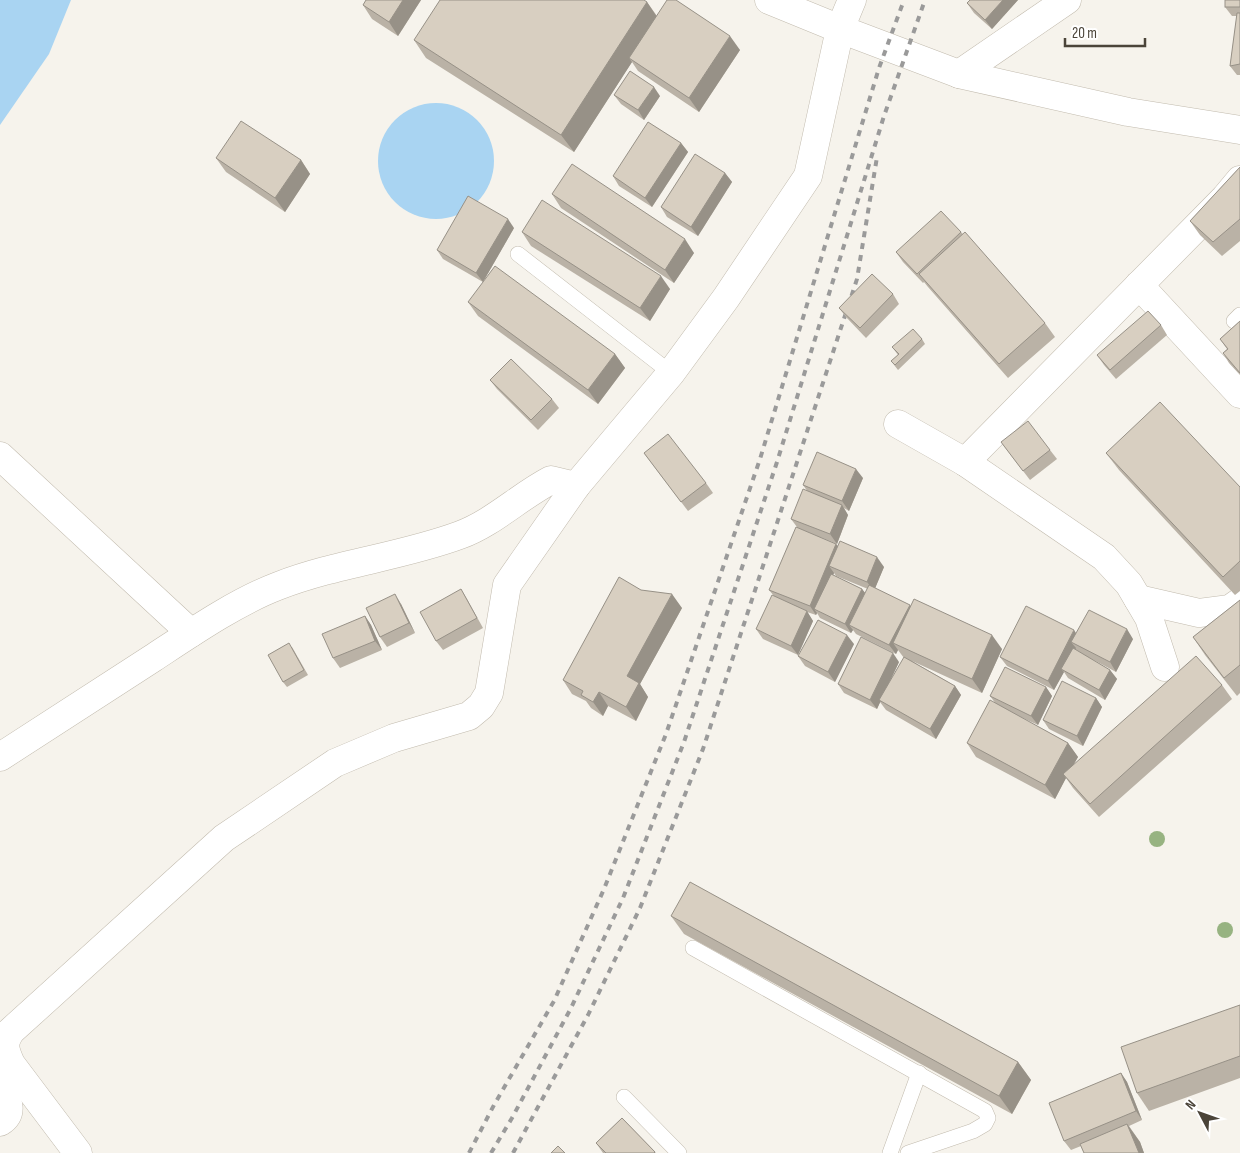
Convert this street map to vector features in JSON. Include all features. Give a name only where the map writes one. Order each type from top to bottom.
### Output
[{"type":"street","points":[[769,0],[959,74],[1128,112],[1240,130]]},
{"type":"street","points":[[78,1153],[11,1064],[5,1051],[5,1040],[11,1031],[224,838],[262,811],[335,763],[394,738],[469,716],[480,706],[489,693],[507,585],[576,486],[671,373],[726,298],[808,176],[840,29],[852,0]]},
{"type":"street","points":[[959,74],[1066,0]]},
{"type":"street","points":[[966,462],[1225,198],[1240,180]]},
{"type":"street","points":[[1139,285],[1240,394]]},
{"type":"street","points":[[898,424],[966,462],[1104,557],[1129,584],[1149,618],[1166,667]]},
{"type":"street","points":[[0,456],[191,633]]},
{"type":"street","points":[[0,757],[191,633],[277,586],[326,570],[375,560],[463,534],[551,480],[576,486]]},
{"type":"street","points":[[1138,599],[1199,613],[1230,609],[1240,602]]},
{"type":"street","points":[[0,1084],[10,1104],[9,1111],[0,1122]]},
{"type":"lane","points":[[518,254],[671,373]]},
{"type":"lane","points":[[693,948],[985,1111],[988,1118],[985,1124],[973,1131],[908,1153]]},
{"type":"lane","points":[[890,1153],[919,1073]]},
{"type":"lane","points":[[624,1097],[679,1153]]},
{"type":"water","points":[[0,0],[71,0],[49,54],[0,125]]},
{"type":"water","points":[[436,103],[458,108],[477,120],[489,139],[494,161],[489,183],[477,202],[458,214],[436,219],[414,214],[395,202],[383,183],[378,161],[383,139],[395,120],[414,108]]},
{"type":"building","points":[[366,0],[403,0],[389,22],[363,5]]},
{"type":"building","points":[[440,0],[644,0],[647,2],[561,135],[414,40]]},
{"type":"building","points":[[667,0],[676,0],[730,36],[689,98],[629,58]]},
{"type":"building","points":[[970,0],[1003,0],[985,20],[967,3]]},
{"type":"building","points":[[1225,0],[1240,0],[1240,7],[1225,7]]},
{"type":"building","points":[[1237,13],[1240,13],[1240,64],[1230,66]]},
{"type":"building","points":[[630,71],[654,87],[638,110],[614,95]]},
{"type":"building","points":[[241,121],[301,160],[275,198],[216,158]]},
{"type":"building","points":[[648,122],[681,143],[645,198],[613,176]]},
{"type":"building","points":[[695,154],[725,173],[691,227],[661,207]]},
{"type":"building","points":[[572,164],[685,239],[665,270],[552,194]]},
{"type":"building","points":[[1240,167],[1240,219],[1213,242],[1190,221]]},
{"type":"building","points":[[468,196],[508,219],[476,273],[437,250]]},
{"type":"building","points":[[542,200],[661,276],[640,308],[522,232]]},
{"type":"building","points":[[941,211],[961,232],[917,274],[896,252]]},
{"type":"building","points":[[965,232],[1045,323],[999,364],[919,274]]},
{"type":"building","points":[[495,266],[615,354],[588,390],[468,302]]},
{"type":"building","points":[[872,274],[893,294],[860,328],[839,308]]},
{"type":"building","points":[[1148,311],[1161,325],[1110,370],[1097,355]]},
{"type":"building","points":[[1240,321],[1240,373],[1223,353],[1228,349],[1220,339]]},
{"type":"building","points":[[913,329],[922,339],[895,365],[891,361],[899,354],[892,347]]},
{"type":"building","points":[[511,359],[552,399],[531,420],[490,380]]},
{"type":"building","points":[[1160,402],[1240,487],[1240,561],[1223,577],[1106,453]]},
{"type":"building","points":[[1028,421],[1050,450],[1023,471],[1001,442]]},
{"type":"building","points":[[668,434],[706,483],[681,502],[644,453]]},
{"type":"building","points":[[817,452],[856,469],[842,501],[803,485]]},
{"type":"building","points":[[803,489],[842,505],[830,534],[791,519]]},
{"type":"building","points":[[796,527],[836,544],[810,606],[769,590]]},
{"type":"building","points":[[840,541],[877,557],[867,582],[829,566]]},
{"type":"building","points":[[831,574],[862,589],[845,624],[814,609]]},
{"type":"building","points":[[619,577],[641,590],[672,594],[627,676],[639,683],[626,707],[599,692],[593,702],[581,695],[583,691],[563,680]]},
{"type":"building","points":[[869,585],[910,605],[889,645],[849,625]]},
{"type":"building","points":[[461,589],[477,618],[436,641],[420,612]]},
{"type":"building","points":[[395,594],[409,623],[380,637],[366,608]]},
{"type":"building","points":[[772,595],[807,611],[791,646],[756,629]]},
{"type":"building","points":[[914,599],[992,635],[972,679],[893,643]]},
{"type":"building","points":[[1240,600],[1240,665],[1224,678],[1193,637]]},
{"type":"building","points":[[1026,606],[1074,630],[1048,681],[1000,657]]},
{"type":"building","points":[[1089,610],[1127,629],[1110,662],[1071,642]]},
{"type":"building","points":[[365,616],[375,641],[333,658],[322,634]]},
{"type":"building","points":[[818,620],[847,635],[828,672],[798,656]]},
{"type":"building","points":[[861,637],[893,653],[870,700],[838,684]]},
{"type":"building","points":[[289,643],[304,670],[283,682],[268,655]]},
{"type":"building","points":[[1073,648],[1110,670],[1099,690],[1061,669]]},
{"type":"building","points":[[1196,656],[1222,685],[1090,804],[1063,774]]},
{"type":"building","points":[[904,657],[955,686],[930,729],[879,700]]},
{"type":"building","points":[[1005,667],[1046,687],[1031,716],[990,696]]},
{"type":"building","points":[[1062,681],[1096,698],[1077,736],[1043,720]]},
{"type":"building","points":[[990,700],[1068,743],[1045,785],[967,743]]},
{"type":"building","points":[[690,882],[1018,1062],[999,1096],[671,916]]},
{"type":"building","points":[[1240,1005],[1240,1056],[1137,1093],[1121,1047]]},
{"type":"building","points":[[1121,1073],[1136,1111],[1064,1141],[1049,1103]]},
{"type":"building","points":[[622,1118],[654,1153],[606,1153],[596,1143]]},
{"type":"building","points":[[1127,1124],[1139,1153],[1084,1153],[1080,1144]]},
{"type":"building","points":[[558,1146],[565,1153],[551,1153]]},
{"type":"railway","points":[[469,1153],[494,1105],[554,1001],[604,889],[666,734],[760,459],[879,68],[904,0]]},
{"type":"railway","points":[[491,1153],[571,1008],[623,898],[684,742],[777,462],[884,116],[925,0]]},
{"type":"railway","points":[[513,1153],[588,1015],[640,908],[703,749],[857,279],[877,157]]}]
